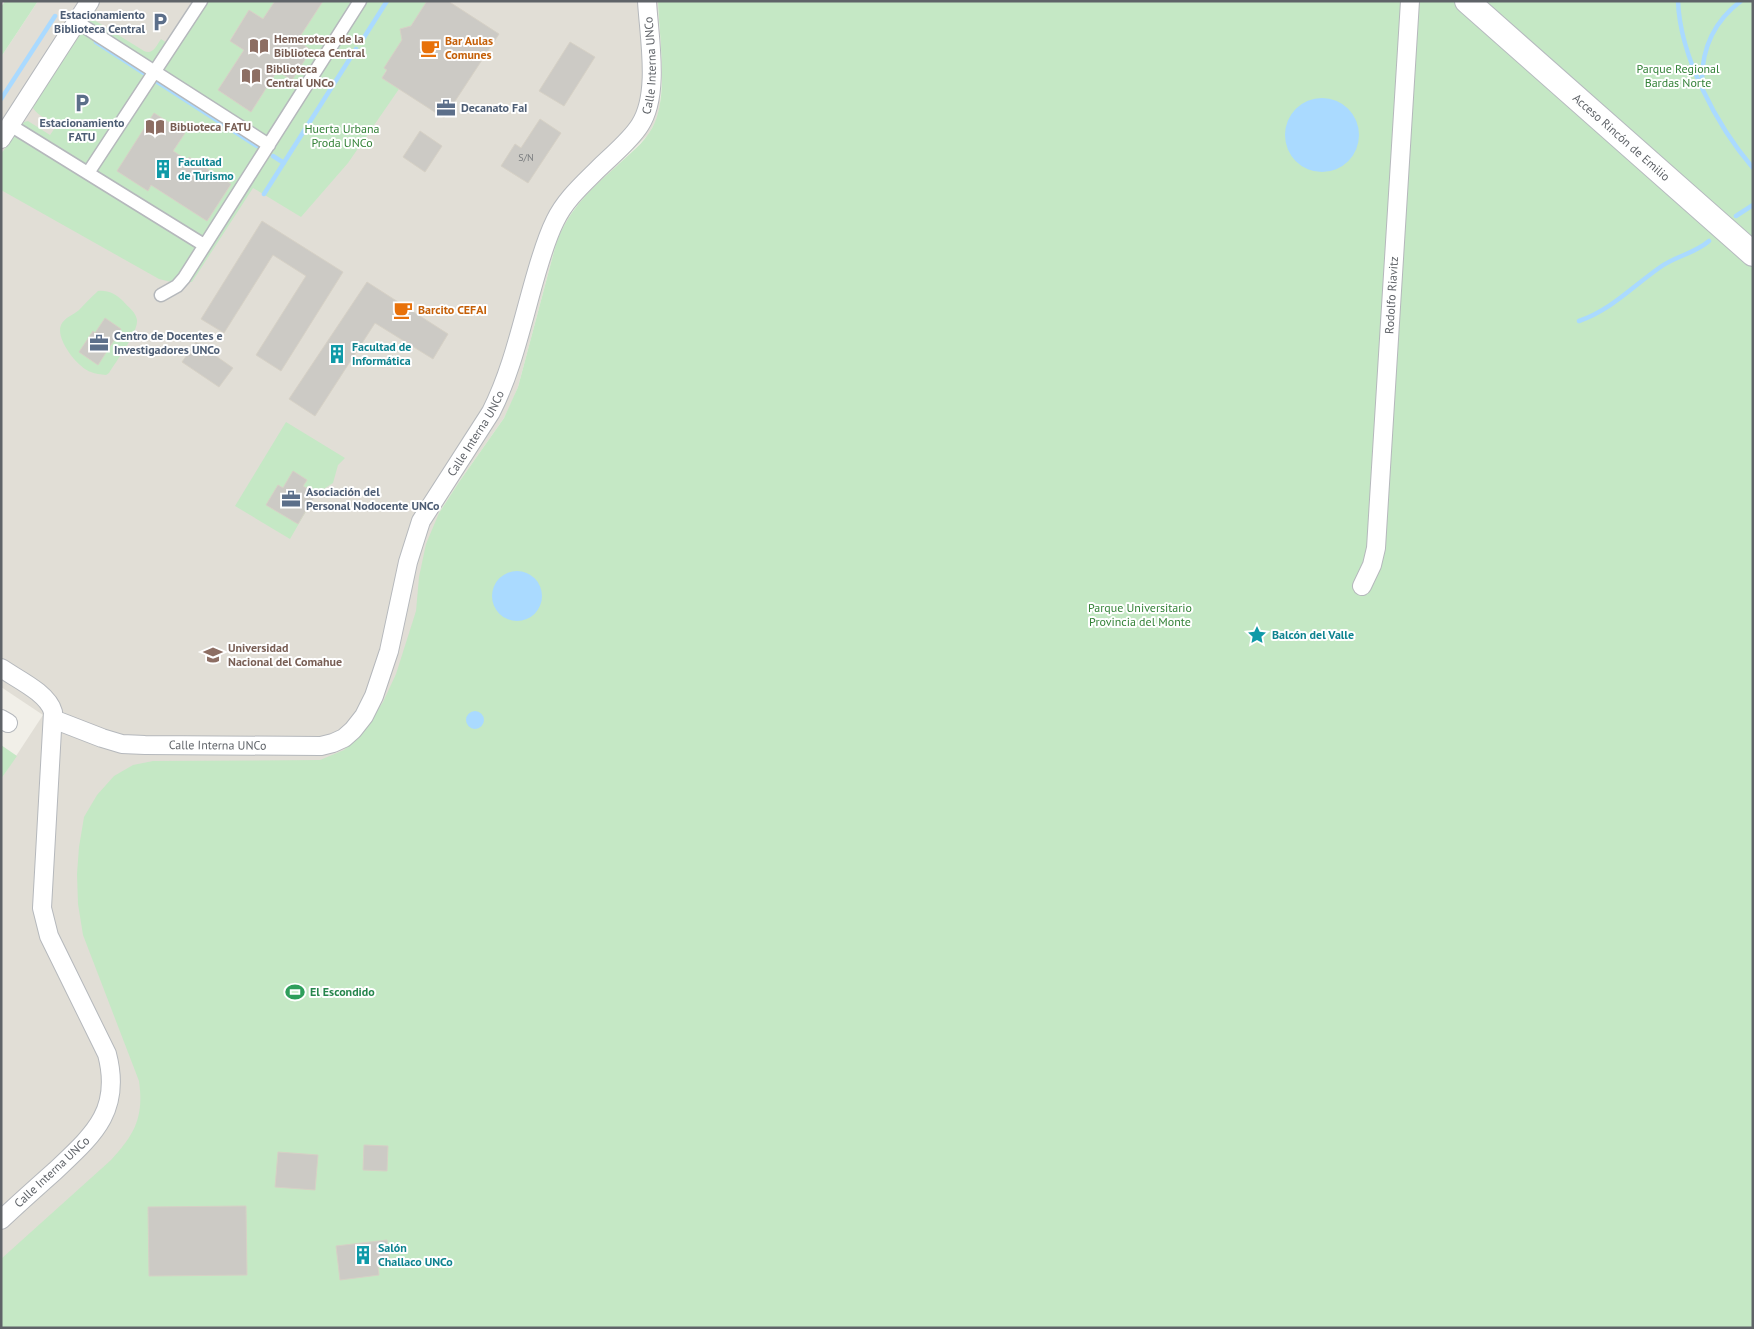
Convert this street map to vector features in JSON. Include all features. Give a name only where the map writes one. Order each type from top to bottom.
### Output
[{"type":"main road","name":"Acceso Rincón de Emilio","points":[[1467,1],[1753,254]]},
{"type":"main road","name":"Acceso Rincón de Emilio","points":[[1472,1],[1490,23]]},
{"type":"street","points":[[90,1],[6,132],[88,174],[204,245]]},
{"type":"street","points":[[88,174],[201,1]]},
{"type":"street","name":"Calle Interna UNCo","points":[[53,719],[112,741],[144,745],[321,746],[338,740],[353,730],[364,716],[383,672],[394,631],[408,562],[421,521],[491,412],[497,399],[555,220],[570,198],[633,134],[645,116],[651,79],[647,1]]},
{"type":"street","name":"Rodolfo Riavitz","points":[[1362,586],[1372,565],[1376,548],[1410,1]]},
{"type":"street","points":[[1462,1],[1490,23]]},
{"type":"street","points":[[161,295],[174,289],[180,282],[358,2]]},
{"type":"street","points":[[77,22],[269,144]]},
{"type":"street","name":"Calle Interna UNCo","points":[[1,668],[47,700],[51,706],[53,719],[42,908],[49,936],[107,1054],[112,1084],[110,1101],[105,1114],[89,1138],[1,1220]]},
{"type":"shaded area","name":"Universidad Nacional del Comahue","points":[[38,1],[658,1],[661,70],[660,106],[656,121],[648,135],[573,209],[556,244],[518,387],[511,404],[504,418],[439,513],[420,641],[91,1328],[1,1269],[1,779],[43,715],[1,687],[1,57]]},
{"type":"green space","points":[[5,1],[38,1],[1,57],[1,7]]},
{"type":"green space","name":"Huerta Urbana Proda UNCo","points":[[199,1],[275,1],[263,19],[249,10],[230,40],[244,50],[218,90],[251,112],[277,71],[292,80],[311,50],[297,41],[323,1],[427,1],[411,26],[400,29],[402,40],[382,78],[399,89],[348,163],[301,217],[253,188],[192,282],[171,282],[159,279],[1,190],[1,154],[24,122],[28,121],[50,135],[59,122],[44,118],[33,108],[89,21],[94,20],[147,52],[152,51],[161,39],[170,45]],"holes":[[[185,133],[173,151],[187,160],[189,157],[231,184],[207,221],[151,185],[148,190],[117,171]]]},
{"type":"green space","name":"Parque Universitario Provincia del Monte","points":[[658,1],[1467,1],[1753,254],[1753,1328],[1,1328],[1,1259],[111,1160],[132,1133],[139,1115],[139,1081],[83,935],[78,904],[77,874],[84,817],[97,795],[114,776],[133,765],[153,761],[320,760],[344,750],[365,728],[383,702],[396,674],[416,611],[419,577],[426,544],[439,513],[504,418],[518,387],[556,244],[562,231],[575,208],[640,144],[649,134],[655,122],[659,110],[662,79]]},
{"type":"green space","name":"Parque Regional Bardas Norte","points":[[1481,1],[1753,1],[1753,240]]},
{"type":"green space","points":[[98,291],[118,296],[133,312],[137,320],[134,332],[106,375],[93,373],[80,365],[64,345],[60,331],[61,325],[65,320],[79,310]]},
{"type":"green space","points":[[286,422],[345,458],[338,465],[333,483],[316,494],[290,539],[235,506]]},
{"type":"green space","points":[[1,745],[17,756],[1,779]]},
{"type":"water","points":[[1322,98],[1343,104],[1353,114],[1359,135],[1353,156],[1343,166],[1322,172],[1301,166],[1291,156],[1285,135],[1291,114],[1301,104]]},
{"type":"water","points":[[517,571],[531,575],[538,582],[542,596],[538,610],[531,617],[517,621],[503,617],[496,610],[492,596],[496,582],[503,575]]},
{"type":"water","points":[[471,711],[479,711],[484,716],[482,727],[471,729],[466,724],[466,716]]},
{"type":"building","points":[[275,1],[323,1],[297,41],[311,50],[292,80],[277,71],[251,112],[218,90],[244,50],[230,41],[249,10],[263,19]]},
{"type":"building","points":[[427,1],[448,1],[499,34],[444,118],[382,78],[387,70],[384,68],[402,40],[400,29],[411,26]]},
{"type":"building","points":[[570,42],[595,57],[564,106],[539,91]]},
{"type":"building","name":"Facultad de Turismo","points":[[154,113],[185,133],[173,151],[187,160],[189,157],[231,184],[207,221],[151,185],[148,191],[117,171]]},
{"type":"building","points":[[540,119],[561,133],[528,183],[501,166],[515,144],[521,148]]},
{"type":"building","points":[[420,131],[442,146],[425,172],[403,157]]},
{"type":"building","points":[[262,221],[343,272],[281,371],[256,355],[306,276],[273,255],[224,333],[201,319]]},
{"type":"building","name":"Facultad de Informática","points":[[367,282],[448,334],[433,359],[375,323],[315,416],[289,399]]},
{"type":"building","name":"Centro de Docentes e Investigadores UNCo","points":[[105,318],[121,329],[98,365],[79,352],[93,331],[95,333]]},
{"type":"building","points":[[196,342],[233,368],[219,387],[182,362]]},
{"type":"building","name":"Asociación del Personal Nodocente UNCo","points":[[293,471],[307,480],[303,486],[316,494],[298,524],[266,505],[278,485],[283,488]]},
{"type":"building","points":[[364,1145],[388,1146],[387,1171],[363,1170]]},
{"type":"building","points":[[278,1152],[318,1155],[315,1190],[275,1187]]},
{"type":"building","points":[[246,1206],[247,1275],[149,1276],[148,1207]]},
{"type":"building","name":"Salón Challaco UNCo","points":[[387,1240],[390,1265],[378,1266],[379,1275],[340,1280],[336,1246]]},
{"type":"waterway","points":[[363,39],[387,1]]},
{"type":"waterway","points":[[1678,1],[1685,45],[1703,90],[1726,132],[1753,168]]},
{"type":"waterway","points":[[1702,84],[1704,60],[1711,38],[1723,18],[1741,1]]},
{"type":"waterway","points":[[1,99],[55,16]]},
{"type":"waterway","points":[[96,42],[147,75]]},
{"type":"waterway","points":[[264,194],[356,49]]},
{"type":"waterway","points":[[153,79],[257,146]]},
{"type":"waterway","points":[[273,156],[284,163]]},
{"type":"waterway","points":[[1736,216],[1753,205]]},
{"type":"waterway","points":[[1579,321],[1601,311],[1621,298],[1665,264],[1697,249],[1709,241]]},
{"type":"place","name":"Estacionamiento Biblioteca Central","points":[[160,22]]},
{"type":"place","name":"Hemeroteca de la Biblioteca Central","points":[[259,46]]},
{"type":"place","name":"Bar Aulas Comunes","points":[[430,48]]},
{"type":"place","name":"Biblioteca Central UNCo","points":[[251,76]]},
{"type":"place","name":"Estacionamiento FATU","points":[[82,103]]},
{"type":"place","name":"Decanato FaI","points":[[446,108]]},
{"type":"place","name":"Biblioteca FATU","points":[[155,127]]},
{"type":"place","name":"Facultad de Turismo","points":[[163,169]]},
{"type":"place","name":"Barcito CEFAI","points":[[403,310]]},
{"type":"place","name":"Centro de Docentes e Investigadores UNCo","points":[[99,343]]},
{"type":"place","name":"Facultad de Informática","points":[[337,354]]},
{"type":"place","name":"Asociación del Personal Nodocente UNCo","points":[[291,499]]},
{"type":"place","name":"Balcón del Valle","points":[[1257,635]]},
{"type":"place","name":"Universidad Nacional del Comahue","points":[[213,655]]},
{"type":"place","name":"El Escondido","points":[[295,992]]},
{"type":"place","name":"Salón Challaco UNCo","points":[[363,1255]]}]
